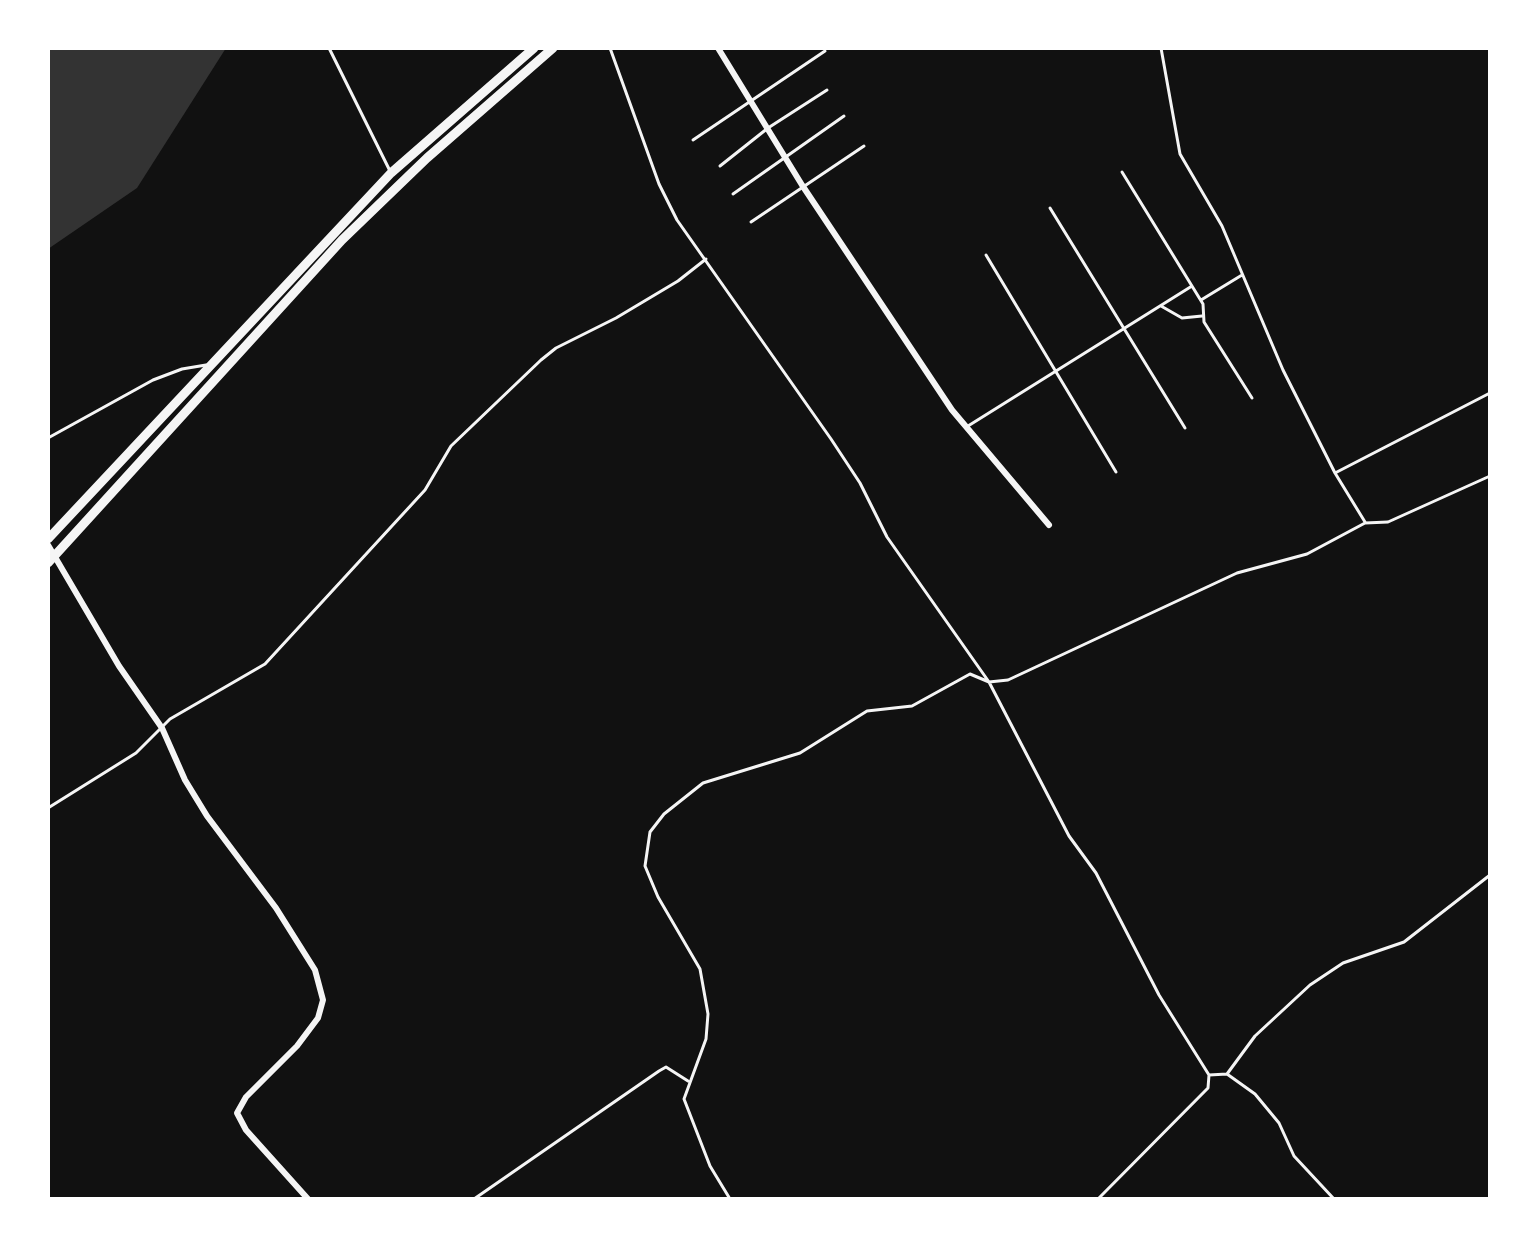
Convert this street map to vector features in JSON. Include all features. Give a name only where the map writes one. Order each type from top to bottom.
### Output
[{"type":"main road","points":[[48,542],[327,237],[391,173],[534,48]]},
{"type":"main road","points":[[51,559],[223,375],[342,240],[427,158],[553,48]]},
{"type":"street","points":[[718,48],[802,185],[965,428],[1049,525]]},
{"type":"street","points":[[48,542],[51,559],[162,728],[199,804],[296,937],[321,986],[323,1000],[318,1018],[297,1046],[246,1097],[237,1113],[246,1130],[308,1199]]},
{"type":"lane","points":[[329,48],[391,173]]},
{"type":"lane","points":[[610,48],[659,184],[677,220],[831,439],[887,537],[989,682],[1062,823],[1096,873],[1159,995],[1209,1075],[1208,1088],[1098,1199]]},
{"type":"lane","points":[[1161,48],[1180,154],[1222,226],[1283,370],[1335,473],[1365,523]]},
{"type":"lane","points":[[693,140],[825,51]]},
{"type":"lane","points":[[720,166],[768,128],[827,90]]},
{"type":"lane","points":[[733,194],[844,116]]},
{"type":"lane","points":[[751,222],[864,146]]},
{"type":"lane","points":[[1122,172],[1201,300],[1203,316],[1252,398]]},
{"type":"lane","points":[[1050,208],[1185,428]]},
{"type":"lane","points":[[986,255],[1116,472]]},
{"type":"lane","points":[[48,808],[136,753],[170,719],[253,672],[275,654],[425,490],[451,446],[541,360],[678,281],[706,259]]},
{"type":"lane","points":[[1201,300],[1242,275]]},
{"type":"lane","points":[[965,428],[1192,286]]},
{"type":"lane","points":[[1161,306],[1182,318],[1203,316]]},
{"type":"lane","points":[[48,438],[153,380],[182,369],[214,364]]},
{"type":"lane","points":[[1335,473],[1490,393]]},
{"type":"lane","points":[[730,1199],[710,1166],[684,1099],[688,1081],[700,1058],[708,1029],[708,1014],[700,969],[658,897],[645,866],[645,848],[655,824],[703,783],[800,753],[867,711],[912,706],[970,674],[989,682],[1008,680],[1237,573],[1307,554],[1365,523],[1388,522],[1490,476]]},
{"type":"lane","points":[[1227,1074],[1255,1036],[1310,985],[1343,963],[1404,942],[1490,875]]},
{"type":"lane","points":[[474,1199],[666,1067],[688,1081]]},
{"type":"lane","points":[[1209,1075],[1227,1074],[1255,1094],[1279,1123],[1294,1156],[1334,1199]]},
{"type":"shaded area","points":[[48,48],[226,48],[137,188],[48,249]]}]
